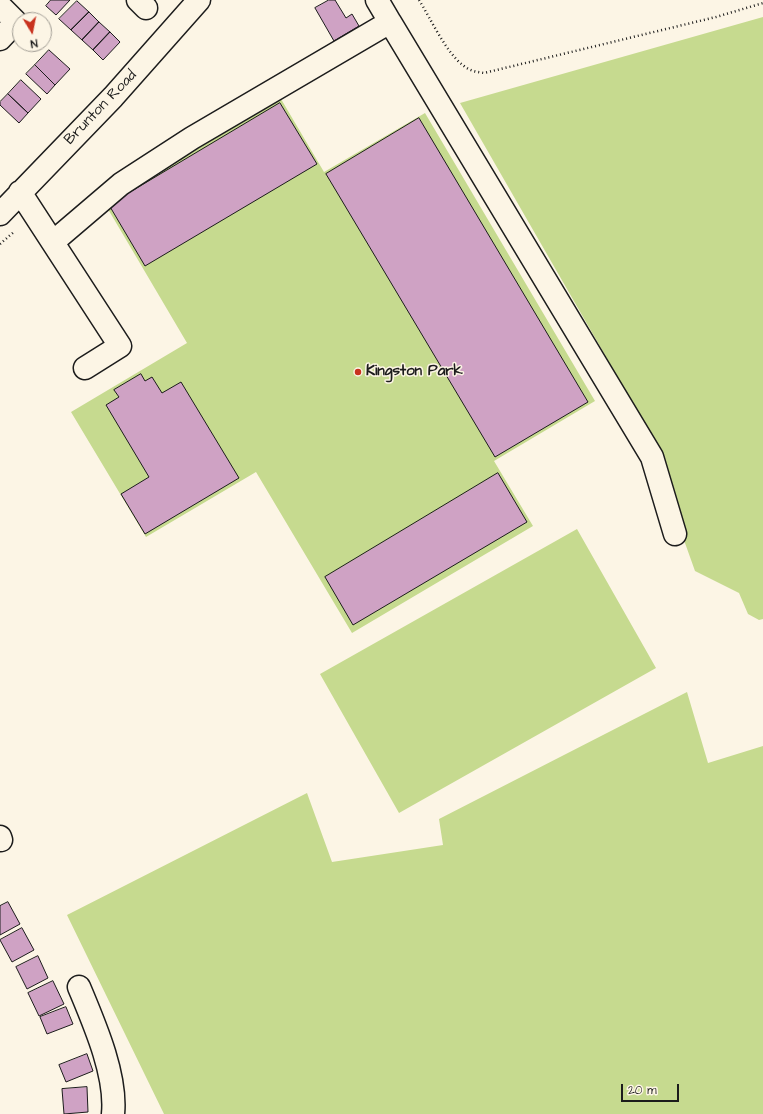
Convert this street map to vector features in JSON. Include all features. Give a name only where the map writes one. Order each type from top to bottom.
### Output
[{"type":"street","name":"Brunton Road","points":[[0,214],[113,97],[198,0]]},
{"type":"street","points":[[377,0],[652,457],[675,534]]},
{"type":"street","points":[[0,6],[16,22],[0,38]]},
{"type":"street","points":[[53,242],[121,184],[192,138],[390,22]]},
{"type":"street","points":[[20,192],[120,346],[85,368]]},
{"type":"street","points":[[79,987],[98,1035],[110,1072],[114,1107],[113,1114]]},
{"type":"path","points":[[419,0],[448,48],[458,61],[472,71],[484,73],[716,17],[763,3]]},
{"type":"green space","points":[[763,17],[763,619],[759,620],[748,614],[739,593],[695,571],[680,529],[655,442],[460,103]]},
{"type":"green space","name":"Kingston Park","points":[[281,99],[324,172],[425,113],[595,401],[494,461],[533,526],[352,633],[256,472],[146,537],[71,412],[187,343],[105,204]]},
{"type":"green space","points":[[577,529],[656,668],[399,813],[320,674]]},
{"type":"green space","points":[[687,692],[708,763],[763,746],[763,1114],[164,1114],[67,915],[307,793],[332,862],[443,845],[439,819]]},
{"type":"building","points":[[51,0],[70,0],[56,15],[46,6]]},
{"type":"building","points":[[329,0],[335,0],[346,18],[352,14],[359,26],[334,41],[315,8]]},
{"type":"building","points":[[77,1],[89,12],[71,30],[59,19]]},
{"type":"building","points":[[89,12],[99,22],[82,40],[71,30]]},
{"type":"building","points":[[99,22],[110,32],[93,50],[82,40]]},
{"type":"building","points":[[110,32],[120,42],[103,60],[93,50]]},
{"type":"building","points":[[47,52],[51,52],[70,69],[55,85],[35,65]]},
{"type":"building","points":[[35,65],[55,85],[47,94],[26,74]]},
{"type":"building","points":[[21,80],[41,99],[28,113],[8,94]]},
{"type":"building","points":[[8,94],[28,113],[19,123],[0,105],[0,102]]},
{"type":"building","points":[[280,103],[317,164],[145,266],[109,205]]},
{"type":"building","points":[[419,118],[588,402],[495,457],[326,174]]},
{"type":"building","points":[[141,374],[145,381],[152,377],[162,393],[181,382],[239,478],[145,534],[121,494],[149,477],[106,405],[119,397],[114,390]]},
{"type":"building","points":[[498,473],[527,522],[353,625],[325,577]]},
{"type":"building","points":[[8,902],[20,924],[0,935],[0,906]]},
{"type":"building","points":[[22,928],[34,950],[12,962],[0,940]]},
{"type":"building","points":[[38,956],[48,978],[27,989],[16,967]]},
{"type":"building","points":[[53,981],[64,1004],[39,1016],[28,993]]},
{"type":"building","points":[[66,1007],[73,1024],[47,1034],[40,1017]]},
{"type":"building","points":[[87,1054],[93,1071],[66,1082],[59,1065]]},
{"type":"building","points":[[87,1087],[88,1112],[64,1114],[62,1089]]},
{"type":"place","name":"Kingston Park","points":[[358,372]]}]
